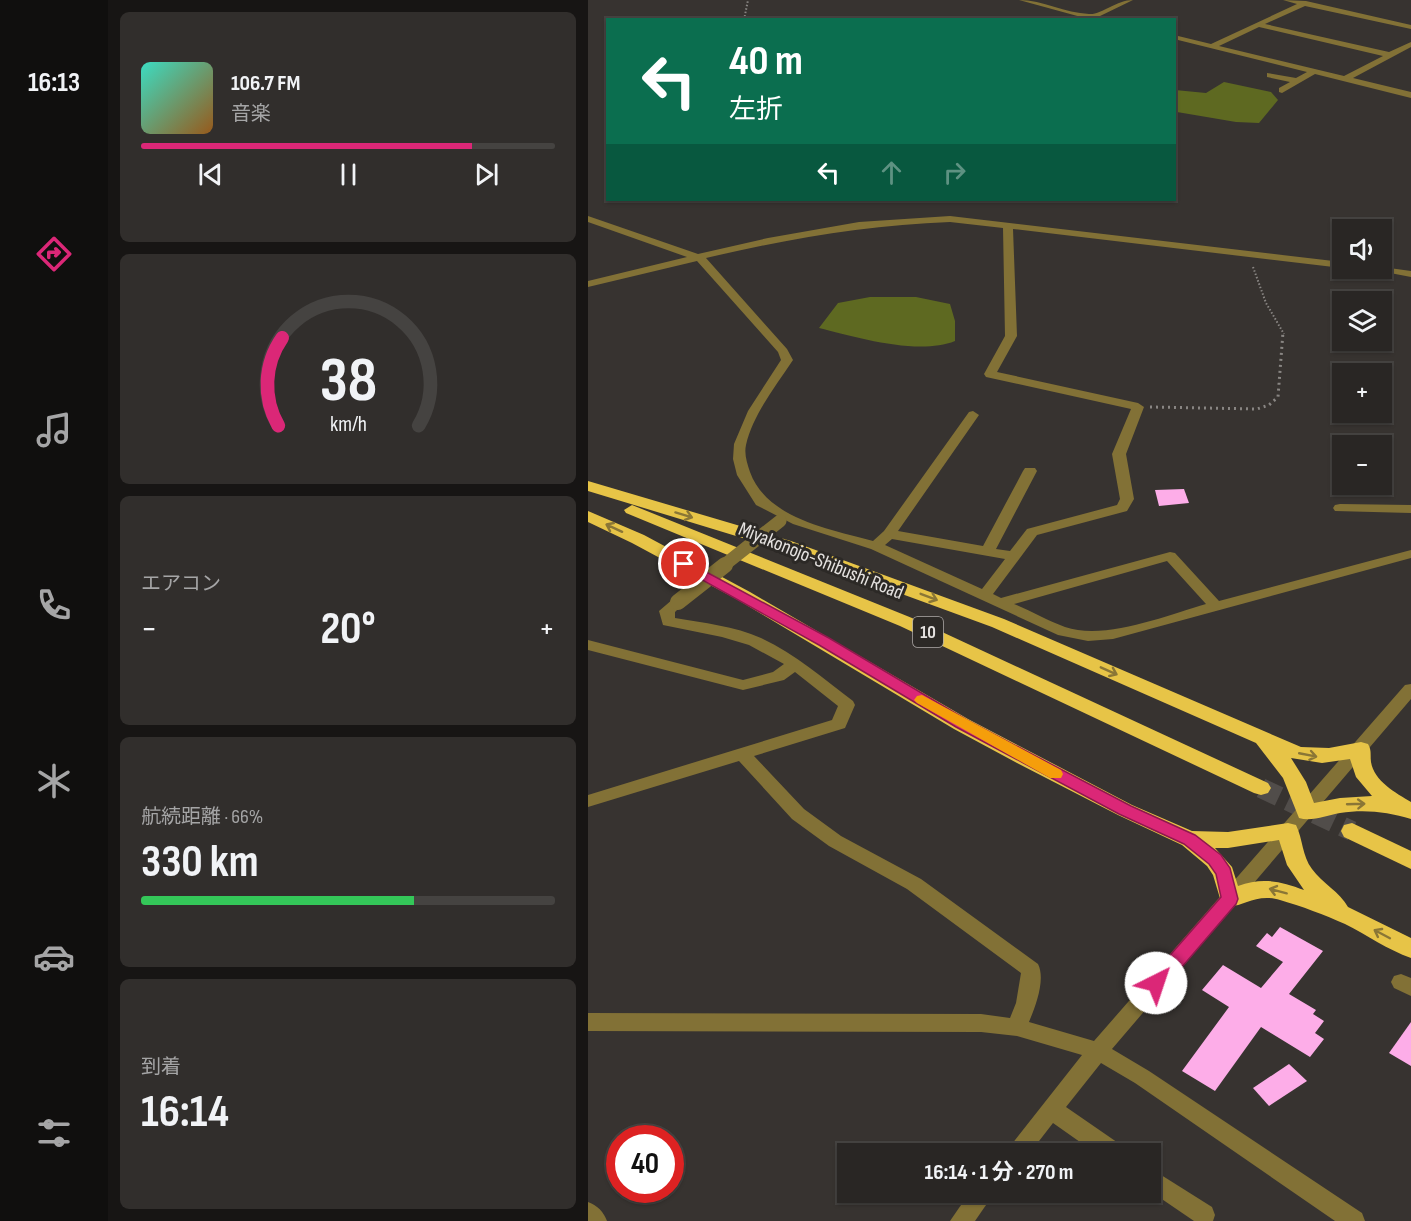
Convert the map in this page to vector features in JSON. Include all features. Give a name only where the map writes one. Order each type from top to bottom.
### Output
[{"type":"highway","points":[[588,486],[785,545],[899,586],[1009,628],[1263,740],[1315,757],[1337,757],[1361,749],[1361,766],[1369,778],[1383,793],[1409,810]]},
{"type":"highway","name":"Miyakonojo-Shibushi Road","points":[[588,493],[906,622],[1261,788]]},
{"type":"highway","points":[[588,516],[638,539],[744,596],[1014,752],[1125,810],[1190,839],[1215,860],[1224,873],[1230,899],[1267,888],[1284,892],[1353,918],[1411,949]]},
{"type":"highway","points":[[1263,740],[1291,771],[1300,788],[1306,813],[1329,806],[1373,803],[1409,810]]},
{"type":"highway","points":[[1190,839],[1228,840],[1288,831],[1289,848],[1304,876],[1321,894],[1353,918]]},
{"type":"highway","points":[[1352,831],[1411,861]]},
{"type":"street","points":[[1023,0],[1097,18]]},
{"type":"street","points":[[1091,16],[1129,0]]},
{"type":"street","points":[[1287,0],[1308,2],[1411,27]]},
{"type":"street","points":[[1212,46],[1308,2]]},
{"type":"street","points":[[1258,25],[1390,55]]},
{"type":"street","points":[[1176,37],[1411,95]]},
{"type":"street","points":[[1345,79],[1411,44]]},
{"type":"street","points":[[1282,90],[1314,71]]},
{"type":"street","points":[[1270,75],[1297,81]]},
{"type":"street","points":[[588,219],[700,258],[783,351],[787,360],[750,418],[739,446],[740,468],[761,503],[783,518],[876,546],[1063,632],[1088,636],[1113,634],[1411,554]]},
{"type":"street","points":[[588,284],[820,231],[882,221],[950,219],[1332,264]]},
{"type":"street","points":[[984,596],[1032,532],[1122,508],[1127,499],[1119,454],[1138,406],[990,374],[1011,336],[1008,226]]},
{"type":"street","points":[[1392,271],[1411,273]]},
{"type":"street","points":[[876,546],[890,534],[973,415]]},
{"type":"street","points":[[988,550],[1030,471]]},
{"type":"street","points":[[1340,508],[1410,513]]},
{"type":"street","points":[[588,801],[839,724],[847,705],[795,664],[754,641],[724,632],[668,622],[667,611],[783,518]]},
{"type":"street","points":[[890,534],[1014,556]]},
{"type":"street","points":[[1000,603],[1170,556],[1217,607]]},
{"type":"street","points":[[588,645],[743,685],[778,676],[795,664]]},
{"type":"street","points":[[1024,1143],[1098,1051],[1230,899],[1253,869],[1306,813],[1411,689]]},
{"type":"street","points":[[742,754],[798,814],[835,841],[914,884],[1031,970],[1026,1003],[1017,1027]]},
{"type":"street","points":[[588,1022],[981,1023],[1017,1027],[1098,1051],[1142,1077],[1354,1221]]},
{"type":"street","points":[[1051,1109],[1100,1143]]},
{"type":"street","points":[[1161,1186],[1204,1215]]},
{"type":"street","points":[[961,1221],[975,1203]]},
{"type":"path","points":[[744,18],[748,0]]},
{"type":"path","points":[[1138,406],[1257,409],[1269,405],[1278,397],[1284,334],[1266,303],[1249,254]]},
{"type":"green space","points":[[1224,82],[1271,92],[1278,100],[1259,123],[1236,122],[1177,112],[1176,90],[1206,93]]},
{"type":"green space","points":[[870,297],[916,297],[950,304],[955,321],[955,341],[923,347],[905,346],[819,328],[838,303]]},
{"type":"building","points":[[1184,489],[1189,503],[1159,506],[1155,490]]},
{"type":"building","points":[[1280,927],[1323,951],[1289,994],[1316,1010],[1313,1014],[1324,1021],[1315,1033],[1324,1039],[1310,1057],[1261,1027],[1215,1091],[1182,1071],[1229,1007],[1202,990],[1223,965],[1261,988],[1283,962],[1256,946],[1267,933],[1272,937]]},
{"type":"building","points":[[1411,1022],[1411,1066],[1389,1053]]},
{"type":"building","points":[[1289,1064],[1307,1081],[1269,1106],[1253,1088]]},
{"type":"tunnel","points":[[1261,788],[1352,831]]},
{"type":"slow traffic","points":[[922,700],[961,724],[1055,774]]},
{"type":"route","points":[[684,564],[824,641],[961,724],[1125,810],[1190,839],[1215,860],[1224,873],[1230,899],[1156,983]]}]
